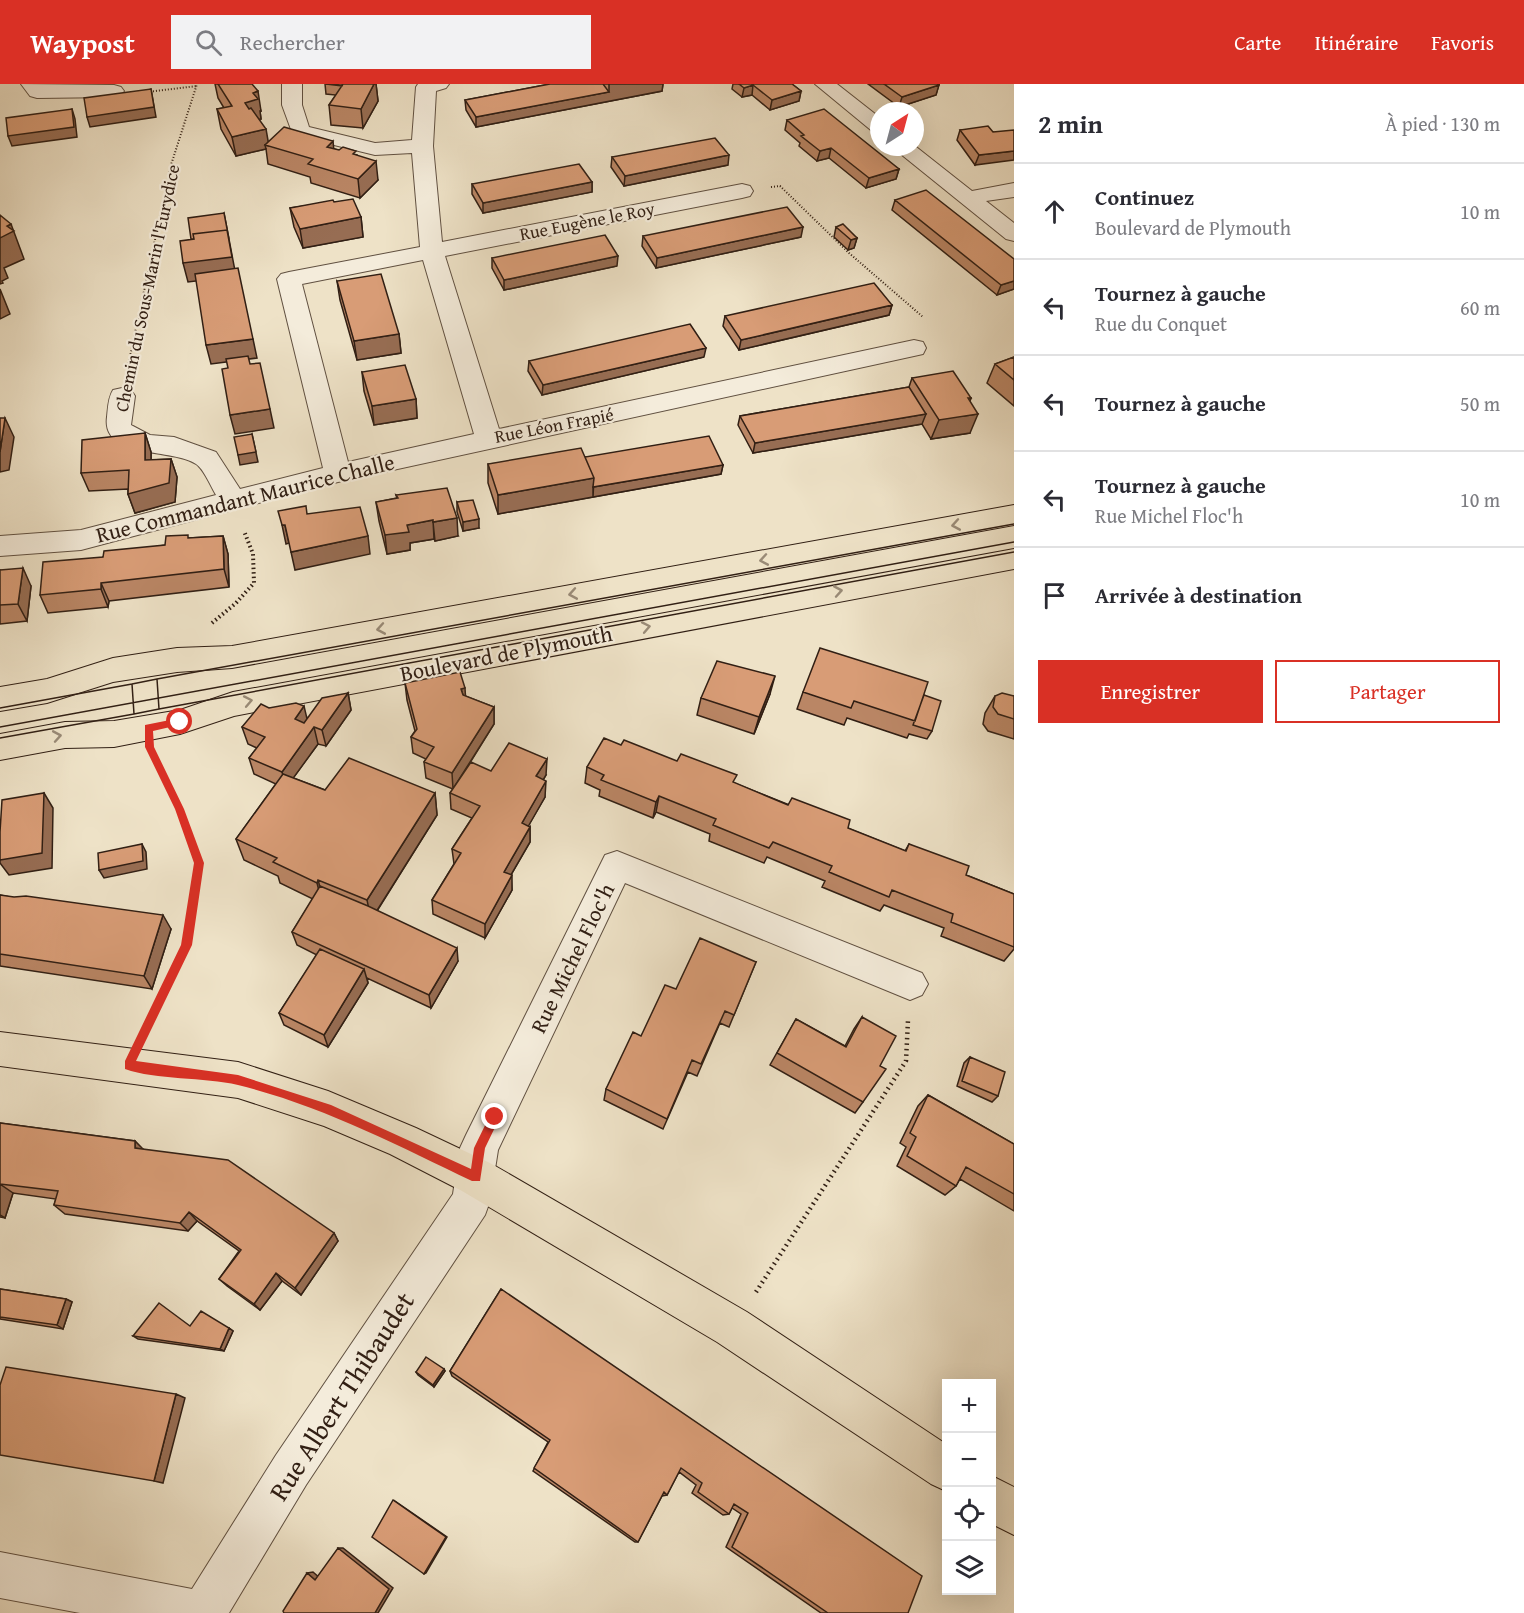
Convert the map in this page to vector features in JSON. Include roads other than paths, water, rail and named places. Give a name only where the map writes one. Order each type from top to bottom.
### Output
[{"type":"main road","name":"Boulevard de Plymouth","points":[[0,699],[47,691],[113,670],[177,660],[232,657],[1014,515]]},
{"type":"main road","name":"Boulevard de Plymouth","points":[[0,747],[65,735],[114,734],[148,728],[180,722],[233,704],[1014,559]]},
{"type":"main road","points":[[0,1049],[238,1080],[327,1109],[403,1142],[476,1177],[732,1327],[942,1466]]},
{"type":"main road","points":[[996,1501],[1014,1513]]},
{"type":"street","points":[[31,84],[36,92],[114,91]]},
{"type":"street","points":[[292,84],[292,105],[300,131],[375,148],[422,146]]},
{"type":"street","name":"Rue Léon Frapié","points":[[439,84],[426,87],[422,146],[432,252],[489,440],[914,348]]},
{"type":"street","points":[[825,84],[870,121]]},
{"type":"street","points":[[914,156],[1014,234]]},
{"type":"street","points":[[967,198],[1014,190]]},
{"type":"street","name":"Rue Eugène le Roy","points":[[338,472],[289,279],[742,191]]},
{"type":"street","name":"Chemin du Sous-Marin l'Eurydice","points":[[122,396],[118,429],[145,444],[174,446],[207,458],[232,499]]},
{"type":"street","name":"Rue Commandant Maurice Challe","points":[[0,546],[81,540],[338,472],[489,440]]},
{"type":"street","name":"Rue Michel Floc'h","points":[[476,1177],[479,1148],[617,865],[910,984]]},
{"type":"street","name":"Rue Albert Thibaudet","points":[[201,1613],[291,1470],[471,1201],[476,1177]]},
{"type":"street","points":[[0,1575],[201,1613]]},
{"type":"tram line","points":[[157,679],[1014,524]]},
{"type":"tram line","points":[[158,698],[1014,542]]},
{"type":"tram line","points":[[159,709],[1014,552]]},
{"type":"tram line","points":[[132,684],[157,679]]},
{"type":"tram line","points":[[157,679],[158,698]]},
{"type":"tram line","points":[[0,708],[132,684]]},
{"type":"tram line","points":[[132,684],[133,703]]},
{"type":"tram line","points":[[133,703],[158,698]]},
{"type":"tram line","points":[[158,698],[159,709]]},
{"type":"tram line","points":[[0,727],[133,703]]},
{"type":"tram line","points":[[133,703],[134,714]]},
{"type":"tram line","points":[[134,714],[159,709]]},
{"type":"tram line","points":[[0,738],[134,714]]}]
